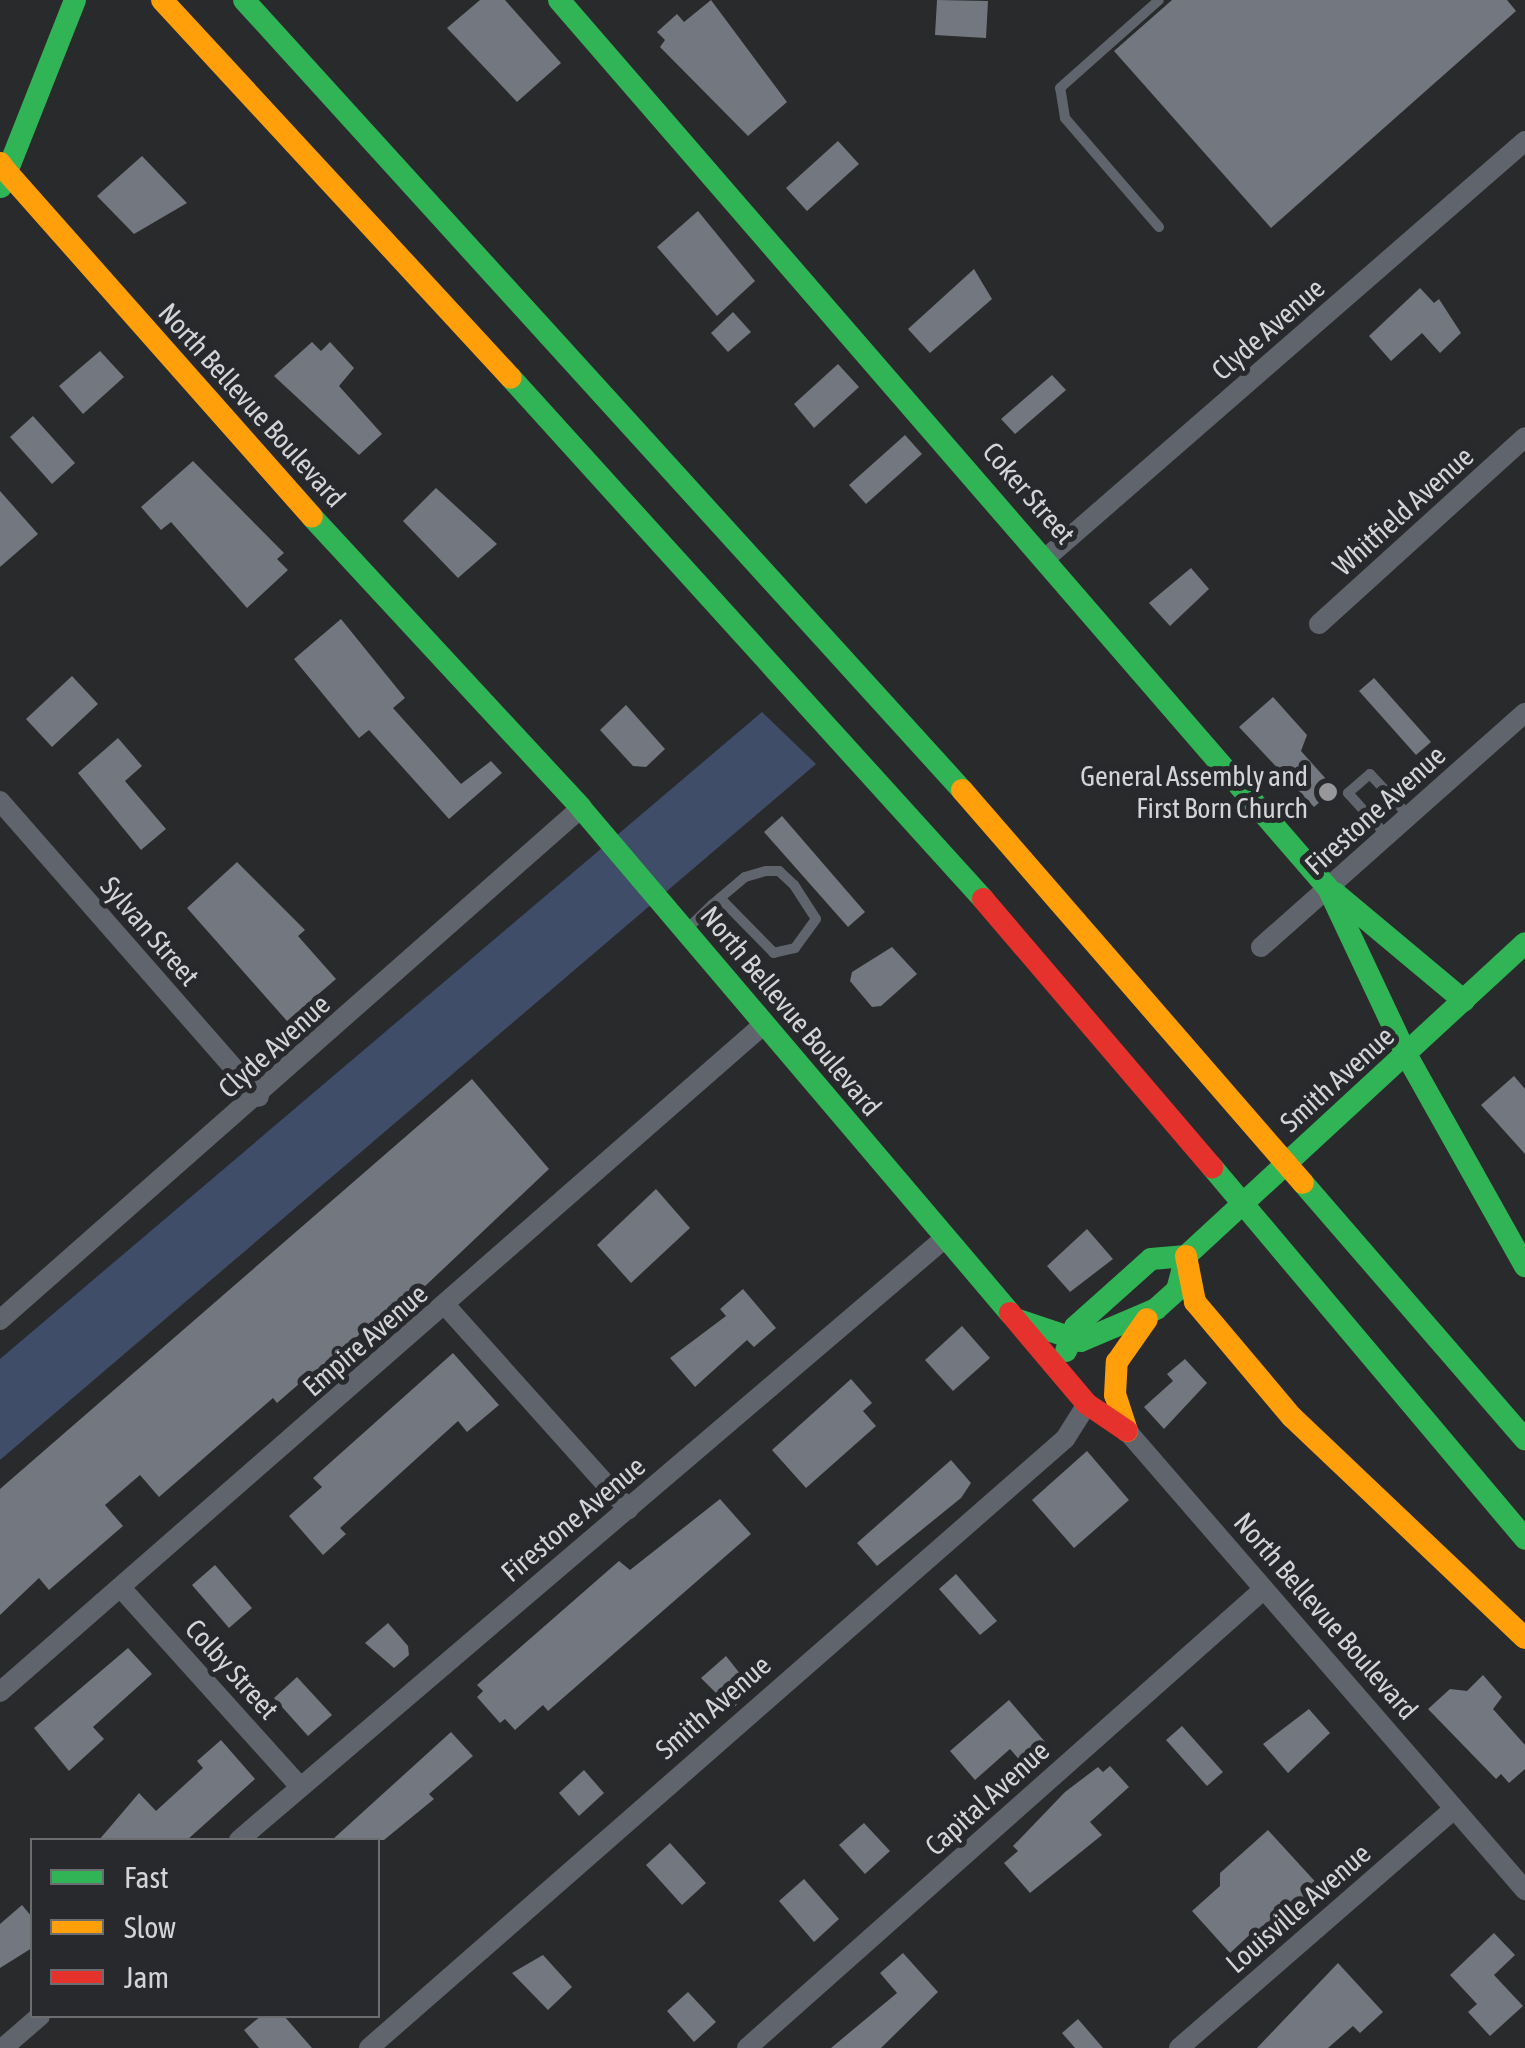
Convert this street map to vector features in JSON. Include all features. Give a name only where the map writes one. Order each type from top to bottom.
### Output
[{"type":"main road","points":[[2,175],[75,0]]},
{"type":"main road","points":[[244,0],[827,634],[1525,1439]]},
{"type":"main road","name":"Coker Street","points":[[560,0],[1328,888],[1407,1056],[1525,1266]]},
{"type":"main road","points":[[165,4],[779,667],[1193,1143],[1525,1539]]},
{"type":"main road","name":"North Bellevue Boulevard","points":[[2,175],[580,808],[1087,1404],[1127,1431]]},
{"type":"main road","points":[[1328,888],[1464,1001]]},
{"type":"main road","name":"Smith Avenue","points":[[1068,1340],[1100,1337],[1156,1309],[1178,1290],[1186,1256],[1525,943]]},
{"type":"main road","points":[[1186,1256],[1196,1302],[1292,1417],[1525,1638]]},
{"type":"main road","name":"Smith Avenue","points":[[1068,1340],[1151,1258],[1186,1256]]},
{"type":"main road","points":[[1127,1431],[1115,1395],[1117,1362],[1156,1309]]},
{"type":"main road","points":[[1012,1317],[1068,1340],[1071,1386]]},
{"type":"street","name":"Clyde Avenue","points":[[1046,558],[1525,140]]},
{"type":"street","name":"Whitfield Avenue","points":[[1319,624],[1525,438]]},
{"type":"street","name":"Firestone Avenue","points":[[1261,947],[1525,713]]},
{"type":"street","name":"Sylvan Street","points":[[0,802],[259,1097]]},
{"type":"street","name":"Clyde Avenue","points":[[0,1320],[259,1097],[580,808]]},
{"type":"street","name":"Empire Avenue","points":[[0,1692],[763,1025]]},
{"type":"street","name":"Firestone Avenue","points":[[241,1838],[944,1239]]},
{"type":"street","points":[[446,1306],[628,1508]]},
{"type":"street","name":"Smith Avenue","points":[[370,2048],[1064,1439],[1087,1404]]},
{"type":"street","name":"North Bellevue Boulevard","points":[[1127,1431],[1525,1890]]},
{"type":"street","name":"Colby Street","points":[[122,1588],[300,1787]]},
{"type":"street","name":"Capital Avenue","points":[[747,2048],[1264,1589]]},
{"type":"street","name":"Louisville Avenue","points":[[1178,2048],[1453,1810]]},
{"type":"street","points":[[3,2048],[38,2018]]},
{"type":"lane","points":[[1159,227],[1065,118],[1060,88],[1160,0]]},
{"type":"lane","points":[[1387,836],[1348,793],[1370,774],[1409,816]]},
{"type":"lane","points":[[684,932],[720,898],[745,876],[780,872],[816,919],[795,948],[774,953],[720,898]]},
{"type":"shaded area","points":[[762,712],[816,764],[0,1460],[0,1359]]},
{"type":"building","points":[[480,0],[505,0],[561,63],[517,102],[447,28]]},
{"type":"building","points":[[711,0],[787,102],[748,136],[660,47],[665,40],[657,32],[677,14],[684,22]]},
{"type":"building","points":[[937,0],[988,1],[986,38],[935,35]]},
{"type":"building","points":[[1172,0],[1507,0],[1516,11],[1271,228],[1114,51]]},
{"type":"building","points":[[838,141],[859,164],[807,211],[786,188]]},
{"type":"building","points":[[142,156],[187,203],[134,234],[97,196]]},
{"type":"building","points":[[698,211],[755,281],[717,316],[657,247]]},
{"type":"building","points":[[974,269],[992,299],[930,353],[908,329]]},
{"type":"building","points":[[1420,288],[1434,303],[1439,299],[1461,333],[1440,353],[1422,333],[1391,361],[1369,336]]},
{"type":"building","points":[[733,312],[751,332],[728,352],[711,333]]},
{"type":"building","points":[[312,342],[321,351],[330,342],[354,368],[339,386],[382,434],[359,455],[274,376]]},
{"type":"building","points":[[100,351],[124,377],[83,414],[59,386]]},
{"type":"building","points":[[838,364],[859,387],[814,428],[794,404]]},
{"type":"building","points":[[1052,375],[1066,390],[1015,434],[1001,419]]},
{"type":"building","points":[[33,416],[75,463],[52,484],[10,437]]},
{"type":"building","points":[[905,435],[922,454],[866,504],[849,485]]},
{"type":"building","points":[[193,461],[284,553],[277,559],[288,570],[247,608],[171,522],[161,530],[141,507]]},
{"type":"building","points":[[436,488],[497,544],[458,578],[403,521]]},
{"type":"building","points":[[0,491],[38,534],[0,567]]},
{"type":"building","points":[[1191,568],[1209,589],[1170,626],[1149,603]]},
{"type":"building","points":[[341,619],[405,698],[393,708],[461,784],[491,761],[502,773],[449,819],[369,730],[359,738],[294,659]]},
{"type":"building","points":[[72,676],[98,704],[52,747],[26,719]]},
{"type":"building","points":[[1374,678],[1431,742],[1416,755],[1359,691]]},
{"type":"building","points":[[1273,697],[1307,735],[1301,751],[1335,789],[1314,807],[1239,727]]},
{"type":"building","points":[[626,705],[665,749],[646,767],[633,766],[600,730]]},
{"type":"building","points":[[118,738],[142,766],[125,781],[166,829],[141,850],[78,773]]},
{"type":"building","points":[[782,816],[865,912],[848,927],[764,832]]},
{"type":"building","points":[[237,862],[305,930],[298,936],[336,979],[287,1021],[187,908]]},
{"type":"building","points":[[892,947],[917,974],[881,1006],[872,1007],[850,981],[852,972]]},
{"type":"building","points":[[1514,1076],[1525,1089],[1525,1154],[1481,1105]]},
{"type":"building","points":[[472,1079],[549,1169],[422,1289],[389,1313],[386,1309],[318,1374],[315,1370],[277,1403],[273,1398],[159,1497],[140,1475],[105,1505],[123,1526],[49,1590],[39,1578],[0,1615],[0,1489]]},
{"type":"building","points":[[656,1189],[690,1228],[631,1283],[597,1245]]},
{"type":"building","points":[[1087,1229],[1113,1259],[1070,1292],[1047,1266]]},
{"type":"building","points":[[743,1289],[776,1328],[754,1347],[747,1340],[695,1387],[670,1358],[726,1316],[720,1309]]},
{"type":"building","points":[[962,1326],[990,1358],[953,1391],[925,1360]]},
{"type":"building","points":[[453,1353],[499,1405],[467,1432],[458,1421],[340,1528],[346,1534],[323,1555],[289,1516],[322,1487],[313,1478]]},
{"type":"building","points":[[1185,1359],[1207,1383],[1164,1429],[1144,1407],[1173,1381],[1167,1374]]},
{"type":"building","points":[[851,1379],[872,1403],[863,1411],[876,1426],[806,1488],[772,1450]]},
{"type":"building","points":[[1087,1451],[1129,1500],[1074,1548],[1032,1500]]},
{"type":"building","points":[[951,1460],[971,1483],[961,1498],[877,1566],[857,1543]]},
{"type":"building","points":[[720,1499],[751,1534],[548,1711],[543,1705],[515,1730],[505,1719],[500,1723],[477,1697],[483,1691],[477,1685],[619,1561],[630,1570]]},
{"type":"building","points":[[215,1565],[252,1608],[229,1628],[192,1585]]},
{"type":"building","points":[[956,1574],[997,1621],[980,1635],[939,1589]]},
{"type":"building","points":[[388,1623],[408,1646],[409,1655],[394,1668],[365,1643]]},
{"type":"building","points":[[128,1648],[152,1674],[93,1727],[104,1739],[69,1771],[34,1728]]},
{"type":"building","points":[[726,1656],[753,1690],[732,1709],[701,1678]]},
{"type":"building","points":[[1483,1675],[1502,1697],[1493,1709],[1525,1745],[1525,1769],[1509,1783],[1501,1774],[1496,1779],[1428,1709],[1450,1689],[1467,1691]]},
{"type":"building","points":[[297,1677],[332,1715],[308,1736],[274,1698]]},
{"type":"building","points":[[1009,1700],[1046,1743],[1023,1764],[1010,1749],[975,1780],[950,1751]]},
{"type":"building","points":[[1309,1709],[1330,1733],[1288,1773],[1263,1744]]},
{"type":"building","points":[[1182,1726],[1223,1772],[1207,1786],[1166,1740]]},
{"type":"building","points":[[451,1732],[473,1756],[429,1794],[434,1799],[384,1840],[334,1838]]},
{"type":"building","points":[[221,1740],[255,1779],[189,1838],[101,1838],[139,1793],[156,1811],[203,1768],[197,1761]]},
{"type":"building","points":[[1110,1766],[1129,1787],[1090,1822],[1102,1835],[1030,1893],[1004,1863],[1018,1851],[1013,1846],[1065,1792],[1098,1767],[1103,1772]]},
{"type":"building","points":[[584,1770],[604,1793],[579,1816],[559,1793]]},
{"type":"building","points":[[864,1823],[890,1851],[865,1874],[839,1845]]},
{"type":"building","points":[[1268,1830],[1321,1888],[1264,1937],[1256,1929],[1230,1953],[1192,1911],[1220,1886],[1220,1873]]},
{"type":"building","points":[[670,1843],[706,1883],[682,1905],[646,1865]]},
{"type":"building","points":[[804,1879],[839,1919],[814,1942],[779,1901]]},
{"type":"building","points":[[22,1905],[30,1915],[30,1949],[0,1968],[0,1924]]},
{"type":"building","points":[[1494,1933],[1515,1955],[1494,1975],[1523,2006],[1490,2036],[1468,2012],[1477,2004],[1450,1975]]},
{"type":"building","points":[[903,1953],[938,1992],[881,2048],[831,2048],[897,1993],[880,1973]]},
{"type":"building","points":[[543,1955],[572,1987],[548,2010],[512,1973]]},
{"type":"building","points":[[1338,1963],[1383,2012],[1360,2033],[1353,2026],[1328,2048],[1257,2048]]},
{"type":"building","points":[[688,1992],[716,2022],[694,2042],[667,2011]]},
{"type":"building","points":[[259,2018],[286,2018],[312,2048],[259,2048],[244,2030]]},
{"type":"building","points":[[1078,2019],[1103,2048],[1075,2048],[1062,2033]]},
{"type":"traffic: fast","points":[[1,187],[75,0]]},
{"type":"traffic: fast","points":[[244,0],[962,790]]},
{"type":"traffic: fast","points":[[559,0],[1328,888],[1407,1056]]},
{"type":"traffic: fast","points":[[511,378],[983,899]]},
{"type":"traffic: fast","points":[[312,517],[581,808],[1010,1313]]},
{"type":"traffic: fast","points":[[1335,893],[1464,1001]]},
{"type":"traffic: fast","points":[[1018,1320],[1081,1341],[1156,1309],[1177,1290],[1186,1256],[1525,943]]},
{"type":"traffic: fast","points":[[1407,1056],[1525,1266]]},
{"type":"traffic: fast","points":[[1212,1167],[1525,1539]]},
{"type":"traffic: fast","points":[[1303,1183],[1525,1439]]},
{"type":"traffic: fast","points":[[1066,1351],[1075,1327],[1151,1259],[1186,1256]]},
{"type":"traffic: slow","points":[[162,0],[511,378]]},
{"type":"traffic: slow","points":[[0,163],[7,172]]},
{"type":"traffic: slow","points":[[7,172],[312,517]]},
{"type":"traffic: slow","points":[[962,790],[1303,1183]]},
{"type":"traffic: slow","points":[[1186,1256],[1195,1302],[1292,1417],[1525,1638]]},
{"type":"traffic: slow","points":[[1127,1431],[1115,1395],[1117,1362],[1147,1319]]},
{"type":"traffic: jam","points":[[983,899],[1212,1167]]},
{"type":"traffic: jam","points":[[1010,1313],[1087,1404],[1127,1431]]},
{"type":"place","name":"General Assembly and First Born Church","points":[[1328,792]]}]
